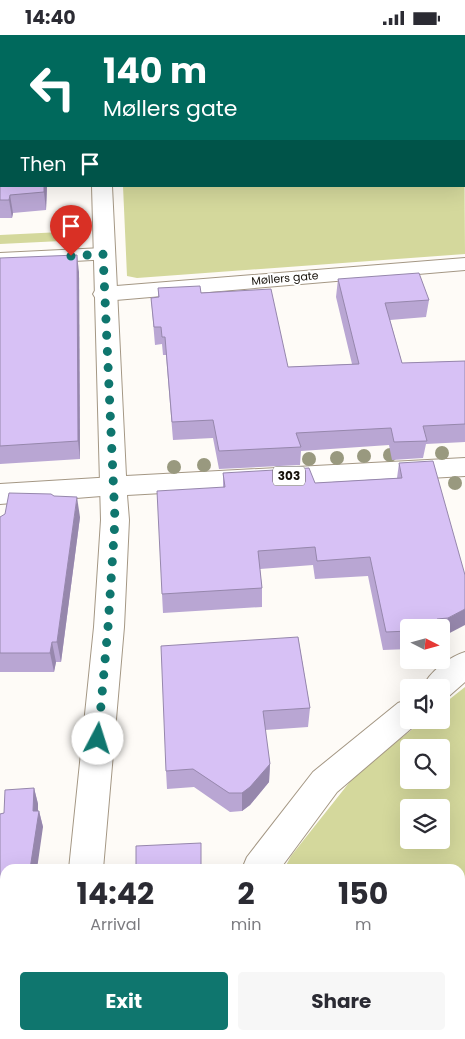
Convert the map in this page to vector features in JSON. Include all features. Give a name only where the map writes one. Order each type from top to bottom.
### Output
[{"type":"main road","points":[[86,864],[108,627],[115,520],[104,295],[102,187]]},
{"type":"main road","points":[[0,259],[103,254]]},
{"type":"main road","name":"Møllers gate","points":[[104,295],[375,270],[465,264]]},
{"type":"main road","name":"303","points":[[114,486],[465,467]]},
{"type":"main road","points":[[0,494],[114,486]]},
{"type":"main road","points":[[447,679],[465,664]]},
{"type":"main road","points":[[263,864],[325,782],[400,720]]},
{"type":"green space","points":[[123,187],[465,187],[465,254],[137,278],[127,276]]},
{"type":"green space","points":[[82,231],[82,240],[0,244],[0,235]]},
{"type":"green space","points":[[465,687],[465,864],[287,864],[356,774],[400,739],[400,789],[450,789],[450,739],[400,739],[413,729],[450,729],[450,699]]},
{"type":"building","points":[[0,187],[44,187],[44,192],[10,195],[9,200],[0,200]]},
{"type":"building","points":[[77,255],[78,441],[0,446],[0,258]]},
{"type":"building","points":[[419,273],[429,300],[385,303],[402,363],[465,361],[465,424],[423,426],[427,441],[394,442],[391,428],[296,433],[301,447],[219,451],[213,420],[172,422],[165,337],[162,337],[161,327],[154,327],[151,298],[159,297],[158,288],[200,286],[201,293],[271,289],[288,367],[359,364],[338,279]]},
{"type":"building","points":[[433,461],[465,575],[465,609],[448,618],[400,619],[400,631],[386,632],[370,557],[317,561],[315,547],[258,551],[262,588],[162,594],[157,491],[225,487],[223,473],[309,468],[315,483],[402,478],[399,463]]},
{"type":"building","points":[[9,493],[77,497],[57,642],[52,642],[50,653],[0,653],[0,517],[5,514]]},
{"type":"building","points":[[298,637],[310,708],[263,711],[270,764],[250,787],[242,793],[229,793],[193,769],[166,771],[161,646]]},
{"type":"building","points":[[34,788],[33,811],[39,811],[31,864],[0,864],[0,814],[4,813],[5,790]]},
{"type":"building","points":[[201,843],[201,864],[136,864],[136,846]]},
{"type":"route","points":[[71,256],[103,254],[115,520],[98,739]]}]
